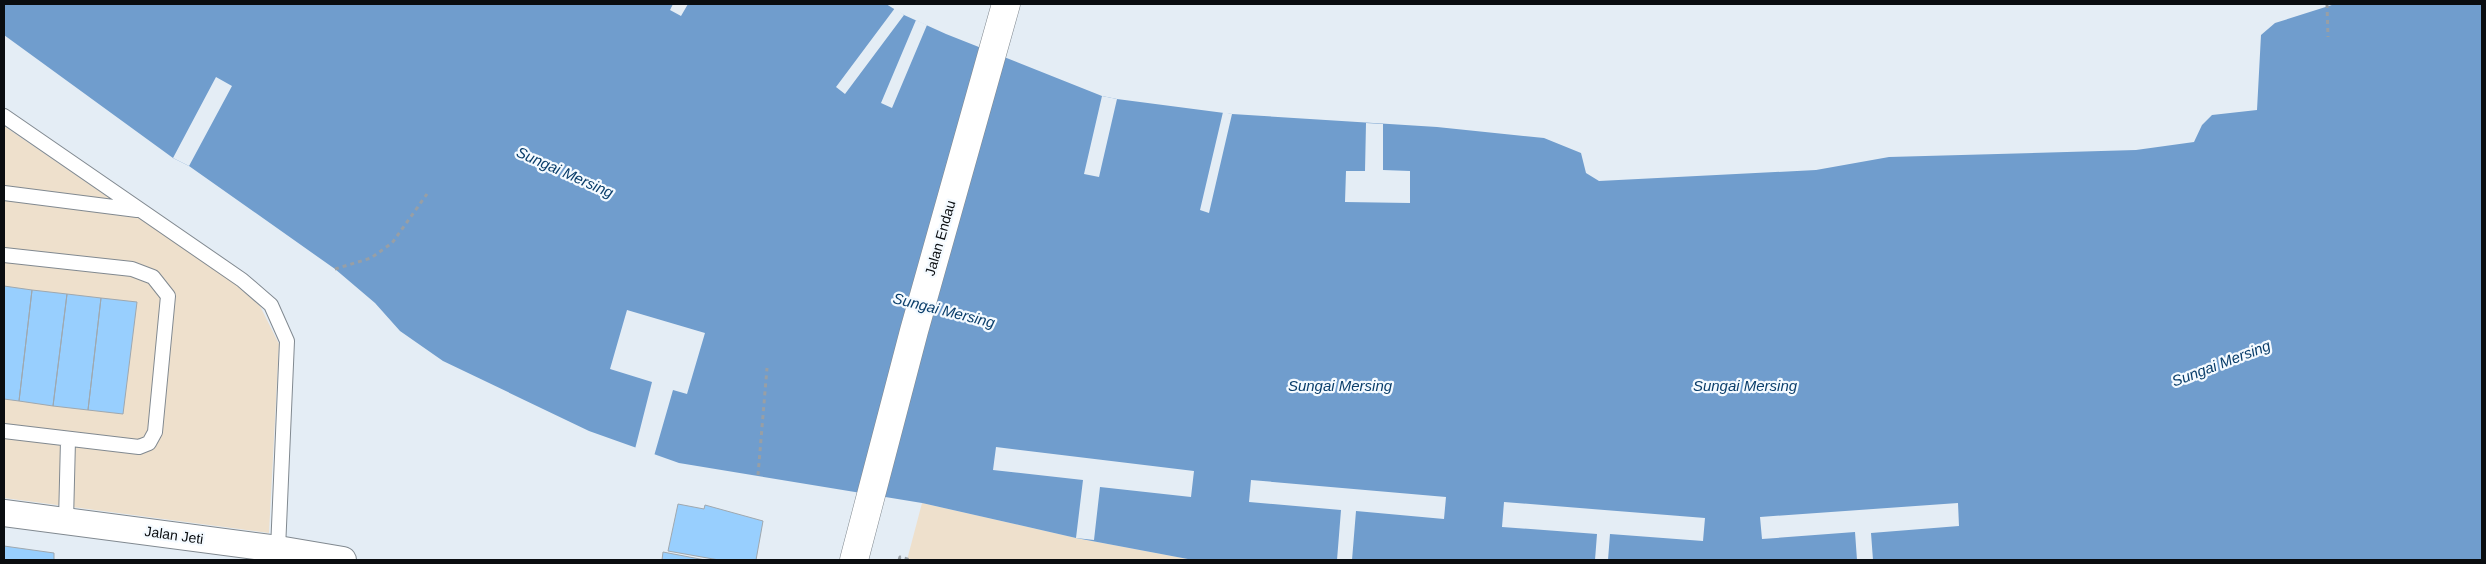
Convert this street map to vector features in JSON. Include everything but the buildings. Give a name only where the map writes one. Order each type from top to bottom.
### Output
[{"type":"highway","name":"Jalan Endau","points":[[854,560],[914,331],[1006,4]]},
{"type":"street","name":"Jalan Jeti","points":[[4,513],[278,549],[343,560]]},
{"type":"lane","points":[[4,116],[242,280],[271,305],[287,341],[278,549]]},
{"type":"lane","points":[[4,193],[139,210]]},
{"type":"lane","points":[[4,254],[132,269],[153,276],[168,296],[155,432],[149,443],[139,447],[4,431]]},
{"type":"lane","points":[[66,521],[68,440]]},
{"type":"path","points":[[2327,4],[2328,37]]},
{"type":"path","points":[[335,269],[371,258],[392,243],[427,194]]},
{"type":"path","points":[[758,475],[767,368]]},
{"type":"path","points":[[899,560],[900,557],[911,560]]},
{"type":"shaded area","points":[[4,126],[234,283],[260,306],[279,344],[269,533],[4,498]]},
{"type":"shaded area","points":[[922,503],[1076,538],[1193,560],[907,560]]},
{"type":"water","name":"Sungai Mersing","points":[[4,4],[886,4],[904,15],[946,34],[1102,96],[1232,114],[1437,127],[1544,138],[1581,153],[1586,173],[1599,181],[1816,170],[1889,157],[2136,150],[2194,142],[2202,125],[2212,115],[2257,110],[2261,35],[2275,23],[2335,4],[2482,4],[2482,560],[1193,560],[1076,538],[922,503],[679,463],[589,431],[443,361],[400,331],[375,303],[335,269],[189,166],[173,158],[4,35]]},
{"type":"pier","points":[[673,4],[688,4],[681,16],[670,10]]},
{"type":"pier","points":[[895,8],[904,15],[845,94],[836,87]]},
{"type":"pier","points":[[916,20],[927,25],[892,108],[881,103]]},
{"type":"pier","points":[[216,77],[232,86],[189,166],[173,158]]},
{"type":"pier","points":[[1102,96],[1117,99],[1099,177],[1084,174]]},
{"type":"pier","points":[[1223,112],[1232,114],[1209,213],[1200,210]]},
{"type":"pier","points":[[1366,123],[1383,124],[1383,170],[1410,171],[1410,203],[1345,202],[1346,171],[1365,171]]},
{"type":"pier","points":[[627,310],[705,333],[687,394],[673,390],[654,456],[635,449],[652,382],[610,369]]},
{"type":"pier","points":[[996,447],[1194,471],[1191,497],[1100,487],[1094,540],[1076,538],[1083,480],[993,470]]},
{"type":"pier","points":[[1251,480],[1446,497],[1444,519],[1356,511],[1352,560],[1337,560],[1341,510],[1249,502]]},
{"type":"pier","points":[[1504,502],[1705,518],[1703,541],[1610,534],[1608,560],[1595,560],[1597,534],[1502,527]]},
{"type":"pier","points":[[1958,503],[1959,526],[1871,533],[1873,560],[1857,560],[1855,532],[1762,539],[1760,517]]}]
